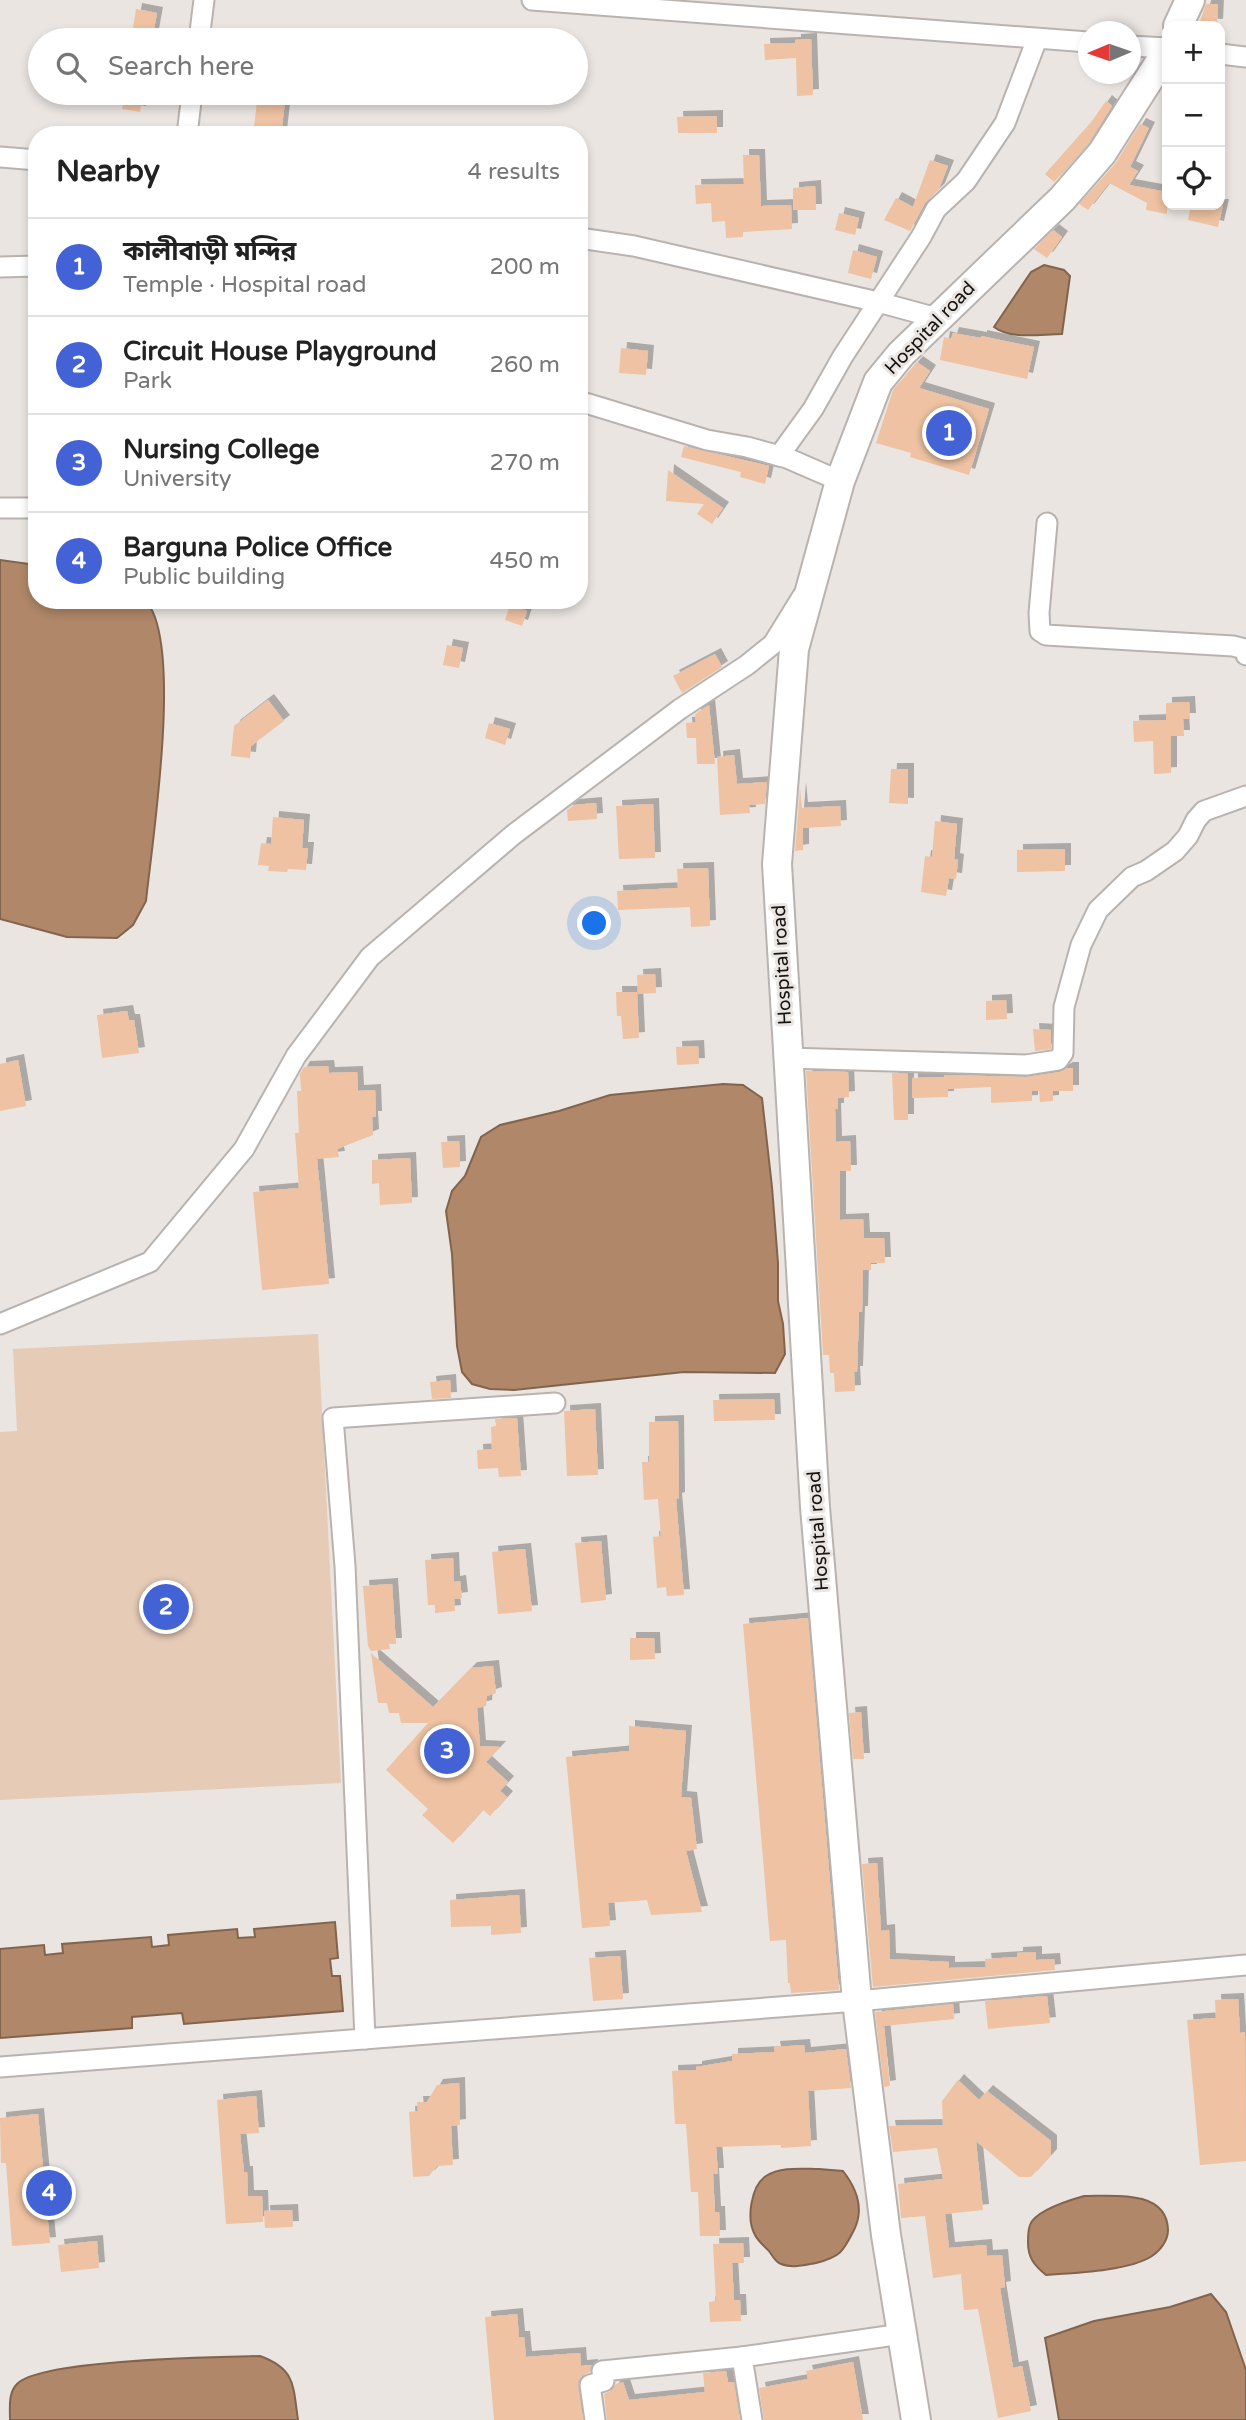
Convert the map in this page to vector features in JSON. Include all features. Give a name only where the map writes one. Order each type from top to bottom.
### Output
[{"type":"street","points":[[200,28],[204,0]]},
{"type":"street","points":[[532,0],[1078,42]]},
{"type":"street","points":[[1180,21],[1189,0]]},
{"type":"street","points":[[783,457],[936,209],[966,181],[1005,123],[1037,38]]},
{"type":"street","points":[[1141,47],[1162,49]]},
{"type":"street","points":[[1225,55],[1246,57]]},
{"type":"street","name":"Hospital road","points":[[916,2420],[886,2235],[857,2001],[815,1507],[776,864],[794,649],[814,578],[835,479],[878,382],[937,318],[1062,199],[1102,153],[1162,58]]},
{"type":"street","points":[[188,126],[191,105]]},
{"type":"street","points":[[0,157],[28,159]]},
{"type":"street","points":[[588,239],[634,246],[937,318]]},
{"type":"street","points":[[0,267],[28,266]]},
{"type":"street","points":[[588,404],[707,440],[783,457],[835,479]]},
{"type":"street","points":[[0,508],[28,508]]},
{"type":"street","points":[[1048,523],[1039,613],[1040,631],[1046,635],[1233,646],[1245,649],[1246,655]]},
{"type":"street","points":[[0,1324],[150,1262],[244,1150],[296,1056],[370,957],[513,835],[680,709],[773,643],[814,578]]},
{"type":"street","points":[[787,1058],[1026,1065],[1058,1060],[1063,1053],[1064,1007],[1081,945],[1098,910],[1132,877],[1146,871],[1175,851],[1204,811],[1246,796]]},
{"type":"street","points":[[365,2039],[345,1566],[333,1418],[555,1403]]},
{"type":"street","points":[[0,2067],[857,2001],[1246,1965]]},
{"type":"street","points":[[595,2420],[590,2385],[604,2381],[602,2371],[742,2357],[902,2334]]},
{"type":"street","points":[[742,2357],[752,2420]]},
{"type":"shaded area","points":[[1044,265],[1064,270],[1070,276],[1062,334],[1017,335],[994,327],[1031,272]]},
{"type":"shaded area","points":[[0,560],[28,564],[28,609],[150,609],[156,622],[162,656],[164,697],[159,790],[146,901],[133,925],[117,938],[67,937],[0,919]]},
{"type":"shaded area","points":[[723,1084],[743,1085],[762,1098],[778,1263],[778,1301],[785,1354],[775,1373],[684,1372],[514,1390],[490,1389],[472,1384],[462,1372],[457,1346],[452,1254],[446,1211],[452,1191],[465,1176],[481,1137],[500,1125],[610,1095]]},
{"type":"shaded area","points":[[318,1334],[341,1783],[0,1800],[0,1432],[17,1431],[13,1349]]},
{"type":"shaded area","points":[[335,1922],[338,1958],[330,1959],[332,1976],[340,1976],[343,2011],[184,2024],[182,2013],[132,2017],[132,2028],[0,2038],[0,1949],[44,1945],[45,1955],[63,1953],[62,1944],[151,1937],[152,1947],[169,1945],[168,1935],[237,1929],[238,1938],[255,1937],[254,1929]]},
{"type":"shaded area","points":[[778,2171],[843,2171],[852,2185],[859,2207],[854,2230],[836,2256],[798,2266],[779,2263],[752,2228],[752,2203],[757,2187],[766,2176]]},
{"type":"shaded area","points":[[1084,2196],[1123,2196],[1148,2201],[1158,2207],[1165,2217],[1167,2237],[1152,2256],[1130,2265],[1046,2275],[1035,2264],[1029,2252],[1030,2225],[1046,2211]]},
{"type":"shaded area","points":[[1211,2294],[1226,2312],[1246,2370],[1246,2420],[1059,2420],[1045,2338],[1094,2321],[1170,2307]]},
{"type":"shaded area","points":[[260,2356],[272,2361],[287,2373],[293,2388],[298,2420],[10,2420],[10,2401],[17,2384],[32,2376],[59,2369],[132,2361]]},
{"type":"building","points":[[1206,4],[1218,4],[1217,21],[1200,21]]},
{"type":"building","points":[[136,9],[157,13],[154,28],[133,28]]},
{"type":"building","points":[[811,39],[813,95],[797,96],[796,58],[765,60],[764,44],[795,43],[795,40]]},
{"type":"building","points":[[1106,101],[1112,106],[1089,143],[1054,182],[1045,174]]},
{"type":"building","points":[[123,105],[141,105],[140,112],[122,109]]},
{"type":"building","points":[[257,105],[285,105],[282,126],[254,126]]},
{"type":"building","points":[[717,116],[717,133],[678,133],[677,117]]},
{"type":"building","points":[[1140,124],[1149,128],[1130,167],[1138,171],[1129,185],[1162,191],[1162,210],[1167,210],[1167,214],[1146,210],[1147,203],[1109,183],[1088,210],[1079,204],[1115,164]]},
{"type":"building","points":[[743,155],[759,155],[761,206],[791,205],[792,229],[743,232],[743,237],[726,238],[725,221],[712,222],[711,203],[696,204],[695,185],[744,184]]},
{"type":"building","points":[[930,160],[948,166],[939,189],[925,203],[910,231],[884,220],[896,198],[913,207]]},
{"type":"building","points":[[815,186],[816,210],[793,210],[793,188]]},
{"type":"building","points":[[1190,210],[1222,210],[1218,227],[1188,220]]},
{"type":"building","points":[[839,213],[859,218],[855,235],[835,230]]},
{"type":"building","points":[[1053,230],[1062,237],[1047,258],[1034,249]]},
{"type":"building","points":[[853,250],[877,257],[871,279],[848,273]]},
{"type":"building","points":[[953,333],[1034,347],[1027,379],[940,360],[944,337],[951,339]]},
{"type":"building","points":[[621,348],[648,351],[646,375],[619,373]]},
{"type":"building","points":[[917,362],[930,371],[919,388],[989,409],[969,475],[910,457],[911,453],[876,443],[893,390]]},
{"type":"building","points":[[684,446],[769,466],[765,484],[740,477],[741,472],[681,457]]},
{"type":"building","points":[[668,470],[723,508],[712,524],[697,514],[704,504],[666,501]]},
{"type":"building","points":[[509,609],[527,611],[522,626],[505,620]]},
{"type":"building","points":[[447,645],[463,648],[459,668],[443,665]]},
{"type":"building","points":[[715,654],[722,667],[682,693],[673,676]]},
{"type":"building","points":[[268,700],[284,721],[251,746],[250,758],[231,756],[234,726]]},
{"type":"building","points":[[1189,702],[1190,719],[1183,719],[1184,736],[1171,736],[1171,773],[1154,774],[1153,741],[1134,742],[1133,721],[1166,720],[1166,703]]},
{"type":"building","points":[[709,705],[715,764],[697,764],[696,738],[687,738],[686,723],[696,722],[695,714]]},
{"type":"building","points":[[489,723],[510,729],[505,745],[485,738]]},
{"type":"building","points":[[734,755],[737,784],[767,782],[765,804],[749,805],[750,813],[720,815],[717,757]]},
{"type":"building","points":[[891,769],[908,769],[908,804],[889,803]]},
{"type":"building","points":[[800,788],[802,808],[840,806],[841,826],[803,828],[803,850],[795,851]]},
{"type":"building","points":[[596,803],[597,819],[568,821],[567,810],[574,805]]},
{"type":"building","points":[[653,804],[655,858],[619,859],[616,806]]},
{"type":"building","points":[[273,817],[304,820],[302,848],[308,848],[306,870],[268,871],[269,866],[258,865],[261,843],[271,844]]},
{"type":"building","points":[[935,821],[957,824],[954,859],[958,860],[956,879],[949,878],[946,896],[921,892],[925,856],[932,857]]},
{"type":"building","points":[[1065,849],[1065,871],[1017,872],[1017,850]]},
{"type":"building","points":[[708,868],[710,926],[691,927],[690,907],[618,910],[617,891],[678,888],[677,869]]},
{"type":"building","points":[[655,974],[656,993],[638,994],[637,975]]},
{"type":"building","points":[[616,992],[637,992],[639,1038],[623,1039],[621,1016],[617,1016]]},
{"type":"building","points":[[1006,1000],[1007,1019],[986,1020],[986,1001]]},
{"type":"building","points":[[127,1011],[129,1020],[134,1020],[139,1053],[102,1058],[97,1015]]},
{"type":"building","points":[[1033,1029],[1051,1030],[1051,1049],[1035,1051]]},
{"type":"building","points":[[698,1046],[699,1064],[677,1065],[676,1047]]},
{"type":"building","points":[[18,1060],[26,1106],[0,1111],[0,1064]]},
{"type":"building","points":[[328,1066],[329,1073],[357,1072],[358,1091],[375,1090],[376,1117],[372,1117],[373,1135],[337,1149],[339,1157],[317,1159],[329,1284],[262,1290],[253,1192],[299,1188],[295,1133],[299,1133],[297,1091],[301,1091],[300,1074],[304,1067]]},
{"type":"building","points":[[1073,1068],[1073,1091],[1053,1091],[1053,1101],[1040,1102],[1039,1091],[1032,1091],[1032,1101],[991,1103],[991,1087],[948,1089],[948,1097],[912,1098],[912,1078],[944,1075],[1026,1077],[1060,1072]]},
{"type":"building","points":[[806,1071],[848,1072],[849,1097],[838,1098],[838,1109],[835,1109],[836,1142],[850,1141],[851,1171],[840,1171],[840,1220],[863,1219],[864,1238],[884,1238],[885,1263],[871,1263],[871,1270],[863,1270],[857,1372],[854,1372],[855,1391],[835,1392],[829,1355],[823,1355]]},
{"type":"building","points":[[892,1073],[908,1074],[908,1120],[894,1120]]},
{"type":"building","points":[[459,1141],[460,1167],[443,1168],[441,1142]]},
{"type":"building","points":[[410,1158],[412,1203],[380,1205],[379,1183],[372,1184],[372,1160]]},
{"type":"building","points":[[450,1380],[451,1398],[432,1399],[430,1382]]},
{"type":"building","points":[[774,1399],[775,1420],[714,1421],[713,1400]]},
{"type":"building","points":[[595,1409],[598,1475],[567,1476],[564,1411]]},
{"type":"building","points":[[517,1418],[521,1476],[499,1477],[498,1468],[478,1469],[477,1450],[492,1449],[491,1427],[496,1426],[495,1419]]},
{"type":"building","points":[[678,1421],[679,1498],[676,1499],[684,1595],[667,1596],[666,1587],[657,1588],[653,1537],[661,1536],[658,1499],[644,1500],[642,1462],[649,1462],[649,1422]]},
{"type":"building","points":[[601,1541],[606,1600],[581,1603],[575,1543]]},
{"type":"building","points":[[525,1549],[532,1611],[498,1614],[492,1552]]},
{"type":"building","points":[[453,1558],[454,1582],[460,1581],[462,1598],[454,1599],[455,1611],[435,1613],[435,1605],[428,1605],[425,1560]]},
{"type":"building","points":[[392,1584],[396,1644],[389,1644],[390,1649],[371,1651],[368,1646],[363,1586]]},
{"type":"building","points":[[808,1618],[839,1990],[791,1993],[786,1940],[770,1941],[743,1624]]},
{"type":"building","points":[[630,1638],[654,1638],[655,1659],[630,1660]]},
{"type":"building","points":[[371,1653],[433,1707],[471,1668],[493,1666],[496,1693],[487,1696],[486,1706],[477,1708],[480,1746],[500,1747],[486,1762],[508,1782],[500,1791],[507,1797],[490,1816],[483,1810],[453,1843],[422,1815],[428,1809],[386,1770],[428,1723],[401,1723],[399,1713],[389,1713],[387,1703],[378,1703]]},
{"type":"building","points":[[861,1712],[864,1759],[853,1759],[849,1713]]},
{"type":"building","points":[[629,1726],[686,1731],[681,1797],[691,1798],[697,1849],[686,1851],[702,1912],[651,1915],[647,1900],[608,1903],[610,1926],[582,1928],[566,1757],[629,1751]]},
{"type":"building","points":[[877,1863],[881,1931],[889,1930],[890,1959],[949,1962],[949,1968],[986,1967],[985,1959],[1017,1957],[1017,1953],[1036,1952],[1036,1960],[1054,1959],[1055,1970],[873,1987],[862,1864]]},
{"type":"building","points":[[519,1895],[521,1933],[491,1935],[491,1926],[451,1927],[450,1900]]},
{"type":"building","points":[[620,1956],[623,1999],[593,2001],[589,1958]]},
{"type":"building","points":[[1047,1996],[1050,2023],[988,2029],[985,2001]]},
{"type":"building","points":[[1238,1999],[1240,2033],[1245,2032],[1246,2161],[1200,2165],[1187,2020],[1216,2018],[1215,2000]]},
{"type":"building","points":[[953,2004],[954,2019],[884,2026],[890,2086],[884,2087],[875,2012]]},
{"type":"building","points":[[804,2045],[805,2053],[846,2049],[851,2088],[808,2091],[811,2146],[716,2147],[718,2174],[713,2174],[715,2212],[719,2212],[720,2236],[700,2236],[698,2192],[691,2192],[686,2124],[675,2124],[672,2071],[696,2070],[696,2067],[732,2061],[732,2054],[775,2052],[774,2047]]},
{"type":"building","points":[[958,2080],[979,2100],[987,2091],[1051,2141],[1051,2155],[1031,2177],[1019,2177],[976,2141],[983,2210],[945,2214],[949,2248],[986,2245],[987,2256],[1002,2255],[1005,2287],[1000,2288],[1013,2368],[1022,2366],[1031,2411],[998,2418],[978,2309],[964,2310],[961,2274],[933,2278],[925,2216],[901,2218],[898,2184],[943,2179],[937,2148],[893,2152],[889,2126],[943,2125],[942,2101]]},
{"type":"building","points":[[459,2083],[460,2125],[451,2126],[453,2165],[437,2166],[429,2176],[413,2177],[409,2112],[418,2111],[417,2102],[427,2102],[437,2085]]},
{"type":"building","points":[[256,2096],[259,2133],[240,2134],[248,2196],[262,2196],[263,2222],[226,2224],[217,2100]]},
{"type":"building","points":[[38,2114],[50,2243],[12,2246],[6,2163],[1,2163],[0,2118]]},
{"type":"building","points":[[292,2210],[293,2227],[265,2228],[264,2211]]},
{"type":"building","points":[[97,2241],[99,2268],[61,2272],[58,2245]]},
{"type":"building","points":[[743,2243],[744,2263],[732,2263],[734,2300],[740,2300],[741,2321],[710,2322],[709,2302],[716,2301],[713,2244]]},
{"type":"building","points":[[517,2314],[519,2337],[524,2337],[526,2357],[580,2353],[581,2366],[592,2365],[590,2372],[578,2382],[583,2420],[494,2420],[485,2317]]},
{"type":"building","points":[[853,2362],[863,2420],[764,2420],[759,2388],[808,2379],[806,2371]]},
{"type":"building","points":[[726,2371],[728,2382],[734,2382],[740,2420],[607,2420],[604,2394],[616,2384],[623,2382],[629,2400],[705,2392],[703,2373]]},
{"type":"place","name":"কালীবাড়ী মন্দির","points":[[949,433]]},
{"type":"place","name":"Circuit House Playground","points":[[166,1607]]},
{"type":"place","name":"Nursing College","points":[[447,1751]]},
{"type":"place","name":"Barguna Police Office","points":[[49,2193]]}]
